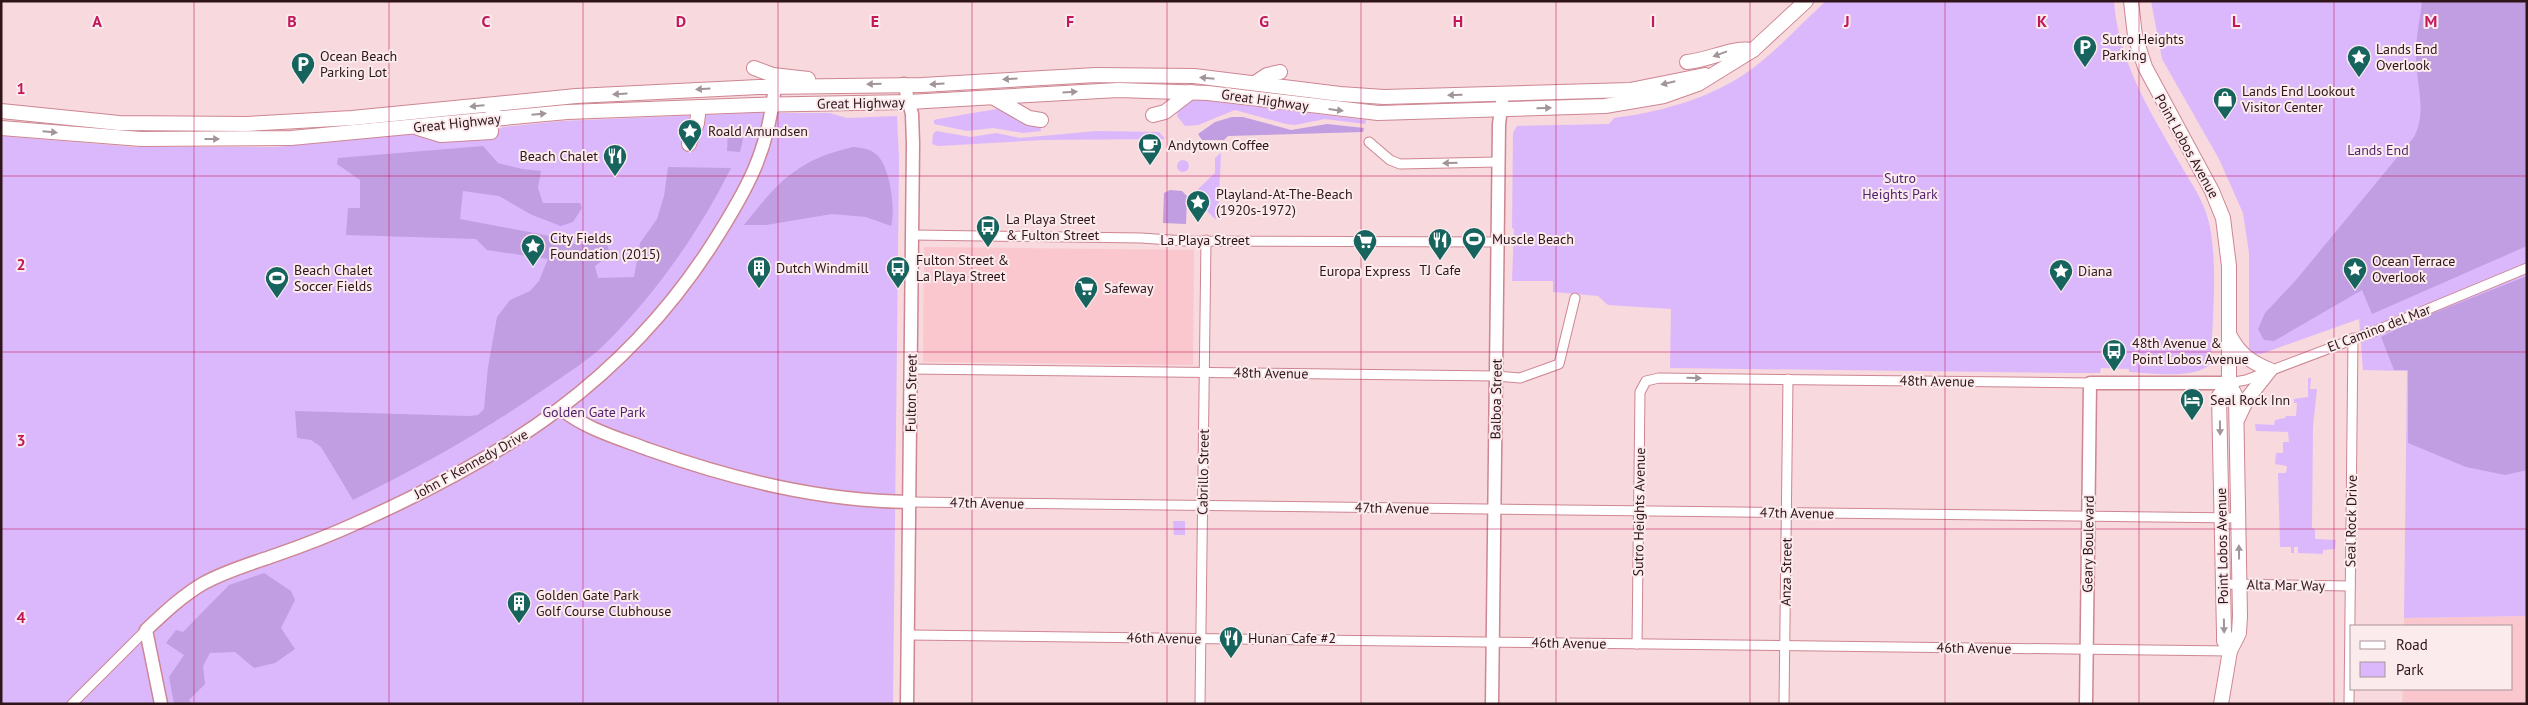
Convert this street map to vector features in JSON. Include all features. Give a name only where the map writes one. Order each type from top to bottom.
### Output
[{"type":"main road","points":[[1687,62],[1709,58],[1738,48],[1753,50],[1806,1]]},
{"type":"main road","name":"Point Lobos Avenue","points":[[2131,1],[2135,36],[2145,66],[2212,190],[2223,218],[2229,266],[2229,383],[2236,397],[2239,633],[2230,651],[2221,704]]},
{"type":"main road","name":"Great Highway","points":[[1,128],[164,139],[285,138],[414,127],[490,125],[567,112],[773,104],[909,102],[1097,90],[1191,92],[1361,112],[1502,110],[1635,102],[1688,89],[1753,50]]},
{"type":"main road","points":[[754,68],[773,75],[843,85]]},
{"type":"main road","points":[[1256,83],[1267,75],[1280,72]]},
{"type":"main road","name":"Great Highway","points":[[337,115],[374,108],[397,114],[514,102],[673,91],[775,86],[904,84],[1117,74],[1188,76],[1373,97],[1630,90],[1715,73]]},
{"type":"main road","points":[[673,91],[699,107],[697,123],[689,144]]},
{"type":"main road","points":[[1153,115],[1165,112],[1191,92]]},
{"type":"main road","points":[[993,98],[1029,118],[1041,120]]},
{"type":"main road","points":[[490,125],[496,112],[514,102]]},
{"type":"main road","points":[[1,111],[119,123],[241,124],[337,115]]},
{"type":"main road","points":[[337,115],[345,126],[387,130]]},
{"type":"main road","points":[[285,138],[310,131],[327,130],[336,125],[337,115]]},
{"type":"main road","points":[[74,134],[106,130],[119,123]]},
{"type":"main road","points":[[119,123],[128,131],[164,139]]},
{"type":"main road","points":[[2230,335],[2238,351],[2243,356],[2252,363],[2270,370],[2247,399],[2236,426]]},
{"type":"main road","name":"Point Lobos Avenue","points":[[2229,383],[2219,396],[2224,639],[2230,651]]},
{"type":"street","name":"Fulton Street","points":[[904,84],[909,102],[913,132],[907,704]]},
{"type":"street","name":"John F Kennedy Drive","points":[[146,630],[182,598],[205,583],[241,567],[315,541],[389,508],[477,462],[523,436],[597,380],[638,340],[682,288],[725,225],[757,167],[769,128],[775,86]]},
{"type":"street","name":"Balboa Street","points":[[1492,704],[1498,162],[1499,124],[1504,94]]},
{"type":"street","points":[[1369,142],[1390,160],[1400,164],[1498,162]]},
{"type":"street","name":"La Playa Street","points":[[913,236],[1498,242]]},
{"type":"street","name":"Cabrillo Street","points":[[1200,704],[1206,240]]},
{"type":"street","name":"El Camino del Mar","points":[[2229,383],[2376,331],[2527,268]]},
{"type":"street","name":"48th Avenue","points":[[911,369],[1496,376],[1520,378],[1557,366],[1575,298]]},
{"type":"street","name":"Seal Rock Drive","points":[[2348,704],[2353,338]]},
{"type":"street","name":"48th Avenue","points":[[1646,381],[1659,378],[2229,383]]},
{"type":"street","name":"Anza Street","points":[[1784,704],[1788,379]]},
{"type":"street","name":"Sutro Heights Avenue","points":[[1637,644],[1640,392],[1646,381]]},
{"type":"street","name":"Geary Boulevard","points":[[2086,704],[2090,383]]},
{"type":"street","name":"47th Avenue","points":[[561,409],[575,420],[625,441],[735,477],[824,495],[864,500],[2238,518]]},
{"type":"street","name":"Alta Mar Way","points":[[2223,584],[2350,586]]},
{"type":"street","points":[[72,704],[146,630]]},
{"type":"street","points":[[146,630],[162,704]]},
{"type":"street","name":"46th Avenue","points":[[908,635],[2230,651]]},
{"type":"shaded area","points":[[2422,1],[2527,1],[2527,246],[2372,314],[2362,290],[2274,341],[2264,340],[2258,329],[2265,313],[2296,280],[2414,137],[2418,128],[2421,109],[2416,53]]},
{"type":"shaded area","points":[[1232,117],[1243,117],[1291,130],[1327,124],[1364,128],[1363,132],[1228,136],[1224,140],[1202,140],[1198,134],[1215,122]]},
{"type":"shaded area","points":[[728,129],[740,132],[743,139],[740,152],[727,151]]},
{"type":"shaded area","points":[[483,146],[498,163],[522,169],[541,171],[538,188],[543,203],[580,203],[582,208],[573,222],[561,226],[532,215],[499,196],[463,191],[460,219],[545,235],[574,244],[607,244],[610,255],[595,266],[598,278],[634,277],[640,243],[657,219],[664,196],[668,167],[731,168],[691,238],[660,282],[625,323],[599,349],[577,367],[475,434],[403,475],[353,500],[321,447],[311,440],[297,438],[295,411],[478,415],[484,409],[488,367],[497,317],[510,300],[530,291],[539,281],[548,259],[487,250],[476,239],[346,235],[348,208],[360,208],[360,180],[337,164],[338,158]]},
{"type":"shaded area","points":[[853,147],[873,152],[881,160],[885,168],[891,188],[893,210],[891,226],[866,217],[832,214],[766,225],[744,225],[779,184],[791,174],[817,158]]},
{"type":"shaded area","points":[[1170,190],[1182,191],[1187,196],[1186,224],[1163,223],[1164,193]]},
{"type":"shaded area","points":[[924,247],[1194,250],[1193,365],[923,362]]},
{"type":"shaded area","points":[[2527,276],[2527,470],[2505,475],[2466,467],[2408,443],[2408,370],[2394,370],[2381,337],[2411,322]]},
{"type":"shaded area","points":[[264,573],[291,591],[295,600],[281,628],[295,649],[275,663],[254,668],[235,652],[210,653],[203,666],[205,684],[189,700],[192,704],[174,704],[169,677],[184,655],[166,643],[176,630],[183,632],[229,585]]},
{"type":"shaded area","points":[[2527,616],[2527,704],[2402,704],[2403,690],[2513,690],[2513,625],[2404,625],[2404,618]]},
{"type":"green space","name":"Sutro Heights Park","points":[[1826,1],[2114,1],[2122,44],[2137,85],[2199,197],[2208,219],[2214,272],[2211,363],[2195,372],[2185,374],[2129,372],[2129,369],[2101,368],[2100,373],[2067,373],[1670,368],[1671,309],[1608,305],[1598,296],[1553,292],[1553,281],[1512,281],[1514,229],[1512,228],[1513,133],[1517,126],[1609,124],[1614,118],[1654,111],[1711,93],[1729,84],[1762,61]]},
{"type":"green space","name":"Lands End","points":[[2151,1],[2527,1],[2527,616],[2404,618],[2407,371],[2363,370],[2359,319],[2261,354],[2253,354],[2249,350],[2249,253],[2243,213],[2219,159],[2162,59]]},
{"type":"green space","points":[[1193,99],[1366,120],[1365,124],[1325,119],[1295,125],[1235,110],[1198,125],[1185,126],[1177,116],[1178,108]]},
{"type":"green space","points":[[1002,108],[1040,123],[1041,131],[1023,133],[993,128],[967,131],[934,124],[934,120],[938,119]]},
{"type":"green space","name":"Golden Gate Park","points":[[750,113],[830,113],[847,118],[897,116],[899,159],[893,704],[1,704],[1,136],[136,147],[276,147],[416,134],[483,134],[503,127],[561,121]]},
{"type":"green space","points":[[936,131],[971,137],[996,133],[1020,138],[1096,131],[1159,132],[1165,139],[1044,140],[938,146],[932,144],[933,134]]},
{"type":"green space","points":[[1221,153],[1218,218],[1215,219],[1195,199],[1196,191],[1215,173],[1215,158]]},
{"type":"green space","points":[[1183,160],[1189,166],[1183,172],[1177,166]]},
{"type":"green space","points":[[2308,378],[2311,378],[2310,389],[2317,389],[2313,427],[2312,528],[2315,529],[2315,539],[2336,540],[2335,549],[2323,550],[2323,554],[2298,553],[2298,547],[2294,547],[2294,553],[2291,553],[2291,547],[2280,547],[2278,473],[2286,473],[2287,466],[2275,464],[2276,453],[2283,453],[2283,442],[2289,442],[2288,432],[2256,431],[2255,424],[2274,425],[2275,420],[2285,418],[2286,416],[2296,416],[2297,403],[2294,403],[2294,399],[2308,397]]},
{"type":"green space","points":[[1173,521],[1185,521],[1185,535],[1174,535]]},
{"type":"place","name":"Sutro Heights Parking","points":[[2085,68]]},
{"type":"place","name":"Lands End Overlook","points":[[2359,78]]},
{"type":"place","name":"Ocean Beach Parking Lot","points":[[303,85]]},
{"type":"place","name":"Lands End Lookout Visitor Center","points":[[2225,120]]},
{"type":"place","name":"Roald Amundsen","points":[[690,152]]},
{"type":"place","name":"Andytown Coffee","points":[[1150,166]]},
{"type":"place","name":"Beach Chalet","points":[[615,177]]},
{"type":"place","name":"Playland-At-The-Beach (1920s-1972)","points":[[1198,223]]},
{"type":"place","name":"La Playa Street & Fulton Street","points":[[988,248]]},
{"type":"place","name":"Muscle Beach","points":[[1474,260]]},
{"type":"place","name":"TJ Cafe","points":[[1440,261]]},
{"type":"place","name":"Europa Express","points":[[1365,262]]},
{"type":"place","name":"City Fields Foundation (2015)","points":[[533,267]]},
{"type":"place","name":"Dutch Windmill","points":[[759,289]]},
{"type":"place","name":"Fulton Street & La Playa Street","points":[[898,289]]},
{"type":"place","name":"Ocean Terrace Overlook","points":[[2355,290]]},
{"type":"place","name":"Diana","points":[[2061,292]]},
{"type":"place","name":"Beach Chalet Soccer Fields","points":[[277,299]]},
{"type":"place","name":"Safeway","points":[[1086,309]]},
{"type":"place","name":"48th Avenue & Point Lobos Avenue","points":[[2114,372]]},
{"type":"place","name":"Seal Rock Inn","points":[[2192,421]]},
{"type":"place","name":"Golden Gate Park Golf Course Clubhouse","points":[[519,624]]},
{"type":"place","name":"Hunan Cafe #2","points":[[1231,659]]}]
